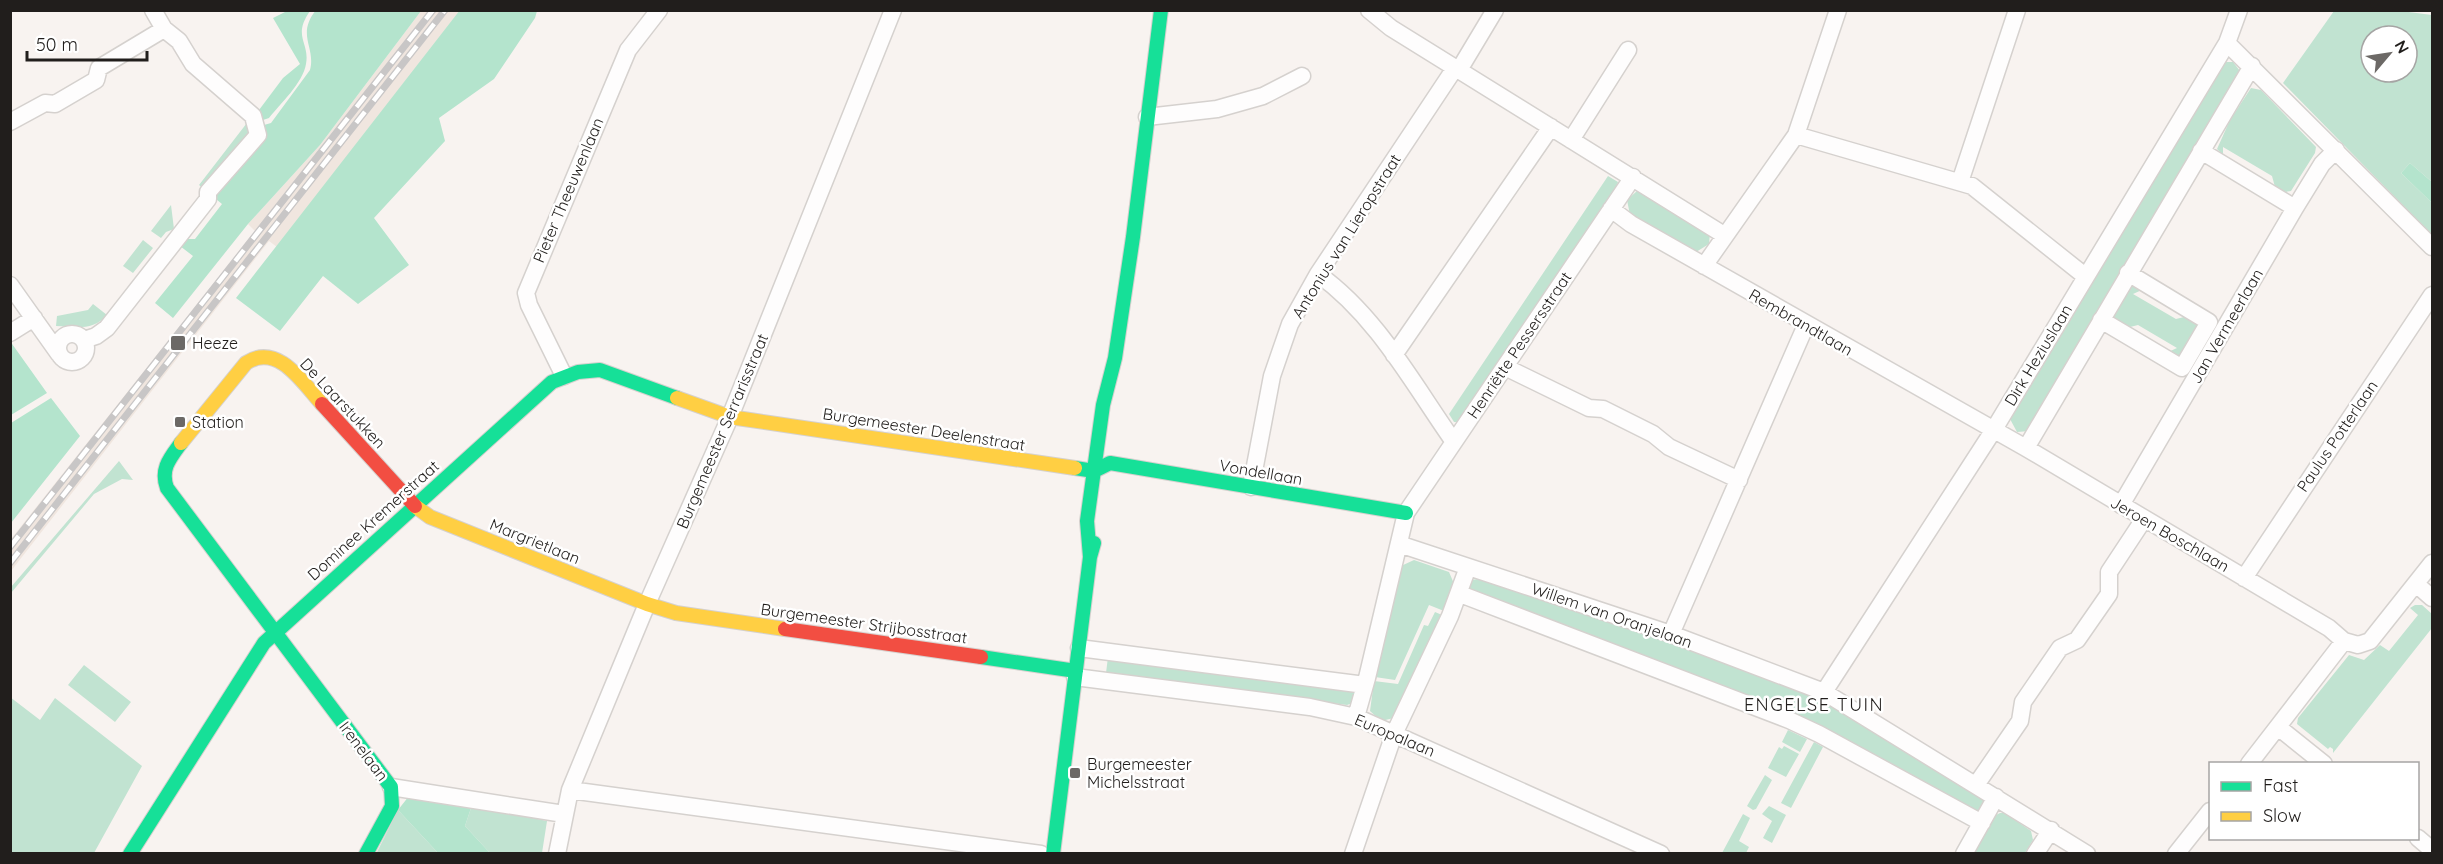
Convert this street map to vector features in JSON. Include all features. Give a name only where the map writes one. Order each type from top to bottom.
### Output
[{"type":"street","points":[[10,285],[59,354],[66,361],[80,360],[87,349],[84,340],[96,336],[107,328],[208,199],[208,192],[258,135],[254,116],[193,64],[179,40],[164,29],[153,10]]},
{"type":"street","name":"Pieter Theeuwenlaan","points":[[564,375],[526,293],[628,50],[658,10]]},
{"type":"street","name":"Burgemeester Serrarisstraat","points":[[557,854],[570,790],[647,604],[730,417],[893,10]]},
{"type":"street","points":[[1090,557],[1087,521],[1103,405],[1115,358],[1133,237],[1161,10]]},
{"type":"street","points":[[1369,10],[1391,28],[1724,235]]},
{"type":"street","name":"Antonius van Lieropstraat","points":[[1251,487],[1272,376],[1290,324],[1318,274],[1495,10]]},
{"type":"street","points":[[1704,266],[1796,135],[1838,10]]},
{"type":"street","points":[[1960,182],[2017,10]]},
{"type":"street","name":"Dirk Heziuslaan","points":[[1824,692],[1993,431],[2227,43],[2239,10]]},
{"type":"street","points":[[13,116],[45,103],[55,104],[96,80],[99,68],[164,29]]},
{"type":"street","points":[[2227,43],[2433,247]]},
{"type":"street","points":[[1571,140],[1628,50]]},
{"type":"street","points":[[2026,448],[2252,66]]},
{"type":"street","points":[[1147,117],[1217,110],[1263,96],[1302,76]]},
{"type":"street","points":[[1394,355],[1551,127]]},
{"type":"street","points":[[1796,135],[1960,182],[1986,195],[2085,276]]},
{"type":"street","name":"Jan Vermeerlaan","points":[[2121,506],[2295,208],[2322,164],[2336,150]]},
{"type":"street","points":[[2201,151],[2295,208]]},
{"type":"street","name":"Henriëtte Pessersstraat","points":[[1406,513],[1633,177]]},
{"type":"street","name":"Rembrandtlaan","points":[[1611,209],[1631,224],[1993,431]]},
{"type":"street","points":[[2101,320],[2182,368],[2209,322],[2128,273]]},
{"type":"street","points":[[1318,274],[1373,326],[1454,442]]},
{"type":"street","name":"Paulus Potterlaan","points":[[2244,578],[2433,295]]},
{"type":"street","points":[[10,333],[34,318]]},
{"type":"street","points":[[1671,634],[1806,325]]},
{"type":"street","name":"De Laarstukken","points":[[274,633],[167,488],[163,477],[167,461],[246,363],[254,357],[274,356],[290,368],[414,505]]},
{"type":"street","points":[[1115,358],[1118,408]]},
{"type":"street","points":[[1505,367],[1589,408],[1603,410],[1653,435],[1669,447],[1739,480]]},
{"type":"street","name":"Dominee Kremerstraat","points":[[130,854],[264,643],[552,382],[564,375],[600,370],[730,417]]},
{"type":"street","name":"Burgemeester Deelenstraat","points":[[730,417],[1094,471]]},
{"type":"street","name":"Jeroen Boschlaan","points":[[1993,431],[2026,448],[2329,628],[2344,641]]},
{"type":"street","name":"Vondellaan","points":[[1094,471],[1110,463],[1406,513]]},
{"type":"street","points":[[1053,854],[1090,557],[1101,522],[1105,498]]},
{"type":"street","name":"Margrietlaan","points":[[414,505],[430,517],[647,604]]},
{"type":"street","points":[[1356,717],[1406,513]]},
{"type":"street","points":[[1976,785],[2020,720],[2023,702],[2060,648],[2077,640],[2109,594],[2109,572],[2144,519]]},
{"type":"street","name":"Willem van Oranjelaan","points":[[1399,544],[1671,634],[1824,692],[2087,854]]},
{"type":"street","points":[[2250,762],[2344,641],[2358,645],[2370,641],[2433,563]]},
{"type":"street","points":[[1353,854],[1394,734],[1460,594],[1468,567]]},
{"type":"street","points":[[2416,584],[2433,598]]},
{"type":"street","name":"Willem van Oranjelaan","points":[[1460,594],[1815,732],[1982,824]]},
{"type":"street","name":"Burgemeester Strijbosstraat","points":[[647,604],[676,613],[1076,674]]},
{"type":"street","name":"Irenelaan","points":[[274,633],[391,787],[564,814]]},
{"type":"street","points":[[1079,648],[1365,685]]},
{"type":"street","name":"Europalaan","points":[[1076,674],[1310,707],[1356,717],[1661,854]]},
{"type":"street","points":[[2278,727],[2322,762]]},
{"type":"street","points":[[366,854],[392,806],[391,787]]},
{"type":"street","points":[[570,790],[1041,854]]},
{"type":"street","points":[[1964,854],[1996,797]]},
{"type":"street","points":[[2176,854],[2209,813]]},
{"type":"street","points":[[2035,854],[2050,830]]},
{"type":"street","points":[[2419,839],[2433,850]]},
{"type":"shaded area","points":[[421,11],[460,11],[277,247],[269,241],[11,571],[11,539],[255,231],[248,224],[320,145]]},
{"type":"green space","points":[[316,10],[421,11],[320,145],[248,224],[173,318],[155,303],[193,256],[180,246],[185,239],[195,239],[222,204],[211,195],[238,161],[247,160],[265,138],[264,125],[271,123],[310,70],[311,54],[307,27]]},
{"type":"green space","points":[[460,10],[537,11],[535,18],[494,79],[439,118],[445,141],[374,218],[409,265],[358,304],[323,276],[280,331],[236,298]]},
{"type":"green space","points":[[2393,10],[2432,15],[2432,182],[2410,163],[2401,173],[2432,203],[2432,235],[2283,83],[2334,11]]},
{"type":"green space","points":[[287,11],[310,11],[302,27],[307,56],[306,64],[290,93],[269,118],[263,120],[256,114],[283,78],[300,64],[273,18]]},
{"type":"green space","points":[[2223,62],[2233,62],[2240,71],[2030,431],[2017,432],[2010,419]]},
{"type":"green space","points":[[2251,88],[2261,90],[2316,147],[2315,153],[2291,191],[2283,192],[2275,187],[2272,176],[2223,147],[2223,155],[2217,149],[2230,120]]},
{"type":"green space","points":[[250,119],[251,131],[205,190],[199,185]]},
{"type":"green space","points":[[2410,163],[2432,182],[2432,203],[2401,173]]},
{"type":"green space","points":[[1608,176],[1618,182],[1617,186],[1458,422],[1454,422],[1449,414]]},
{"type":"green space","points":[[1637,191],[1710,233],[1709,244],[1696,252],[1630,215],[1627,200]]},
{"type":"green space","points":[[171,205],[174,229],[166,232],[161,238],[151,231]]},
{"type":"green space","points":[[143,240],[153,248],[133,273],[123,266]]},
{"type":"green space","points":[[2136,285],[2144,289],[2133,294],[2176,319],[2192,315],[2199,329],[2181,356],[2166,353],[2177,348],[2138,325],[2122,329],[2113,316],[2129,287]]},
{"type":"green space","points":[[93,304],[107,315],[96,324],[84,327],[56,326],[57,316],[88,310]]},
{"type":"green space","points":[[10,341],[47,393],[11,415],[10,415]]},
{"type":"green space","points":[[51,398],[80,436],[11,523],[11,423]]},
{"type":"green space","points":[[119,461],[133,480],[122,479],[94,494],[11,593],[11,587]]},
{"type":"green space","points":[[1414,560],[1449,572],[1455,586],[1444,611],[1429,605],[1395,680],[1375,677],[1401,566]]},
{"type":"green space","points":[[1478,579],[1671,641],[1806,693],[1834,707],[1986,802],[1978,813],[1824,730],[1468,590],[1471,580]]},
{"type":"green space","points":[[2422,605],[2432,614],[2432,628],[2333,753],[2333,749],[2330,747],[2328,749],[2297,724],[2298,718],[2349,655],[2364,660],[2380,645],[2389,651],[2418,615],[2410,608]]},
{"type":"green space","points":[[1435,612],[1442,615],[1394,718],[1381,721],[1370,711],[1374,681],[1398,684],[1424,625],[1428,626]]},
{"type":"green space","points":[[1108,657],[1355,693],[1353,703],[1347,705],[1106,673]]},
{"type":"green space","points":[[84,665],[131,702],[115,722],[68,685]]},
{"type":"green space","points":[[10,697],[40,720],[55,698],[142,766],[94,853],[11,853]]},
{"type":"green space","points":[[1788,730],[1807,739],[1800,752],[1782,742]]},
{"type":"green space","points":[[1814,742],[1823,747],[1791,808],[1781,803]]},
{"type":"green space","points":[[1784,746],[1799,754],[1786,777],[1768,768],[1779,747],[1782,749]]},
{"type":"green space","points":[[1765,775],[1772,780],[1756,809],[1753,810],[1747,806]]},
{"type":"green space","points":[[409,796],[472,805],[465,826],[490,853],[438,853],[398,810]]},
{"type":"green space","points":[[472,805],[547,821],[542,853],[490,853],[465,826]]},
{"type":"green space","points":[[1769,806],[1786,815],[1772,843],[1763,838],[1772,821],[1762,814]]},
{"type":"green space","points":[[398,810],[438,853],[376,854]]},
{"type":"green space","points":[[2005,813],[2031,831],[2033,840],[2025,853],[1970,854],[1994,816]]},
{"type":"green space","points":[[1743,814],[1750,818],[1739,841],[1749,847],[1746,853],[1722,853]]},
{"type":"railway","points":[[10,547],[433,10]]},
{"type":"railway","points":[[10,563],[445,10]]},
{"type":"traffic: fast","points":[[1090,557],[1087,521],[1103,405],[1115,358],[1133,237],[1161,10]]},
{"type":"traffic: fast","points":[[130,854],[264,643],[552,382],[578,372],[600,370],[677,398]]},
{"type":"traffic: fast","points":[[181,443],[165,469],[167,488],[391,787],[392,806],[366,854]]},
{"type":"traffic: fast","points":[[1075,468],[1094,471],[1110,463],[1406,513]]},
{"type":"traffic: fast","points":[[1053,854],[1090,557],[1094,543]]},
{"type":"traffic: fast","points":[[981,657],[1076,671]]},
{"type":"traffic: slow","points":[[181,443],[246,363],[258,358],[279,361],[289,368],[322,404]]},
{"type":"traffic: slow","points":[[677,398],[730,417],[1075,468]]},
{"type":"traffic: slow","points":[[415,506],[430,517],[647,604],[676,613],[785,629]]},
{"type":"traffic: jam","points":[[322,404],[415,506]]},
{"type":"traffic: jam","points":[[785,629],[981,657]]},
{"type":"place","name":"Heeze","points":[[178,343]]},
{"type":"place","name":"Station","points":[[180,422]]},
{"type":"place","name":"Burgemeester Michelsstraat","points":[[1075,773]]},
{"type":"district","name":"ENGELSE TUIN","points":[[1814,705]]}]
